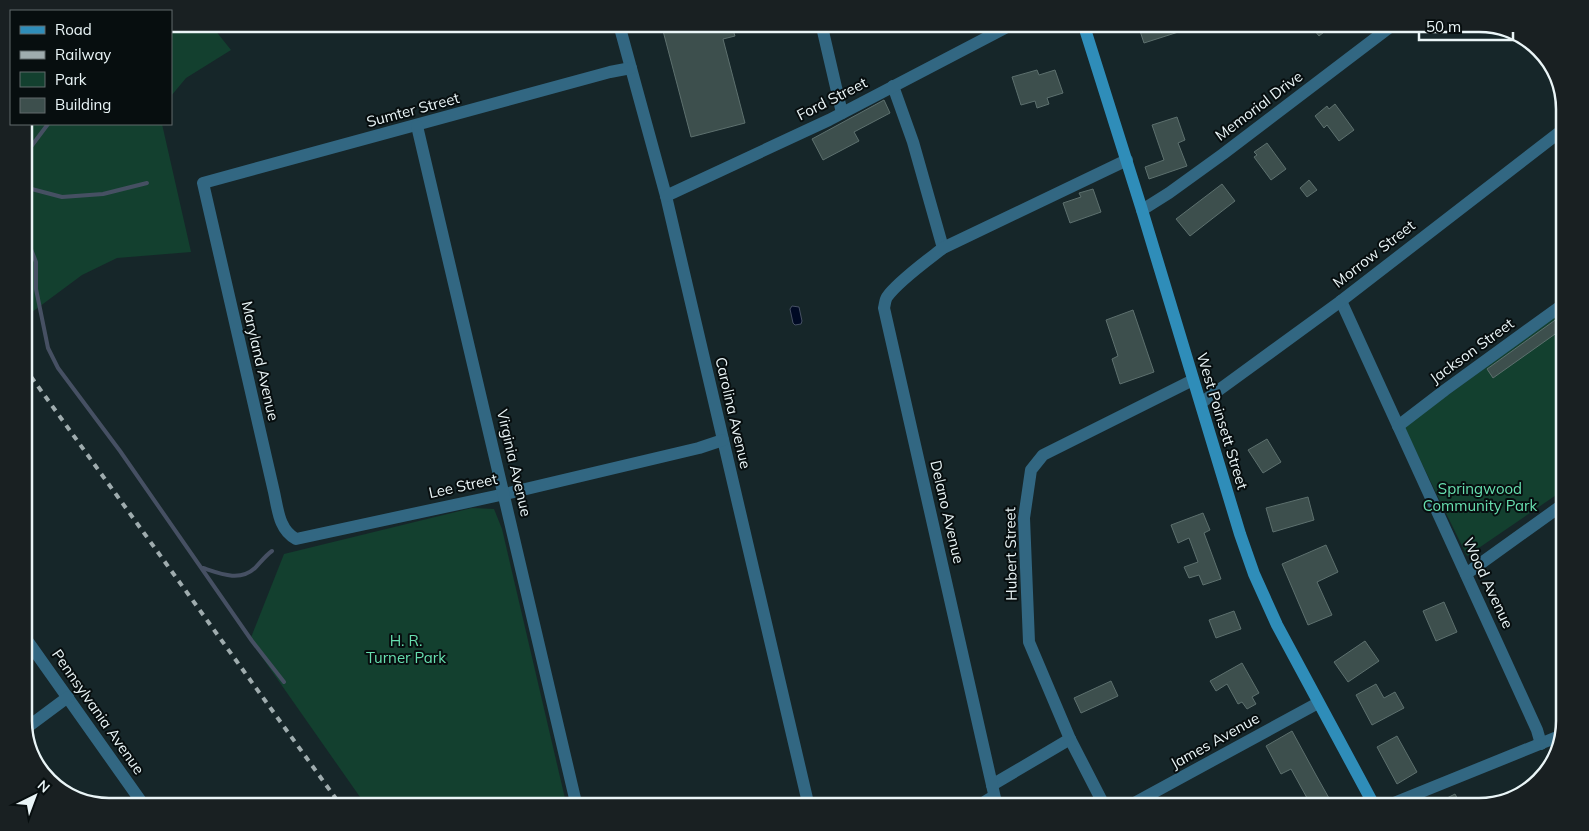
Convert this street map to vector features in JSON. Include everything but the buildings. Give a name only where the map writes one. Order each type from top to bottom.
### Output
[{"type":"main road","name":"West Poinsett Street","points":[[1086,32],[1127,160],[1237,526],[1254,574],[1276,626],[1370,798]]},
{"type":"street","name":"Carolina Avenue","points":[[621,32],[666,196],[807,798]]},
{"type":"street","points":[[823,32],[842,113]]},
{"type":"street","name":"Ford Street","points":[[666,196],[842,113],[997,32]]},
{"type":"street","name":"Memorial Drive","points":[[1142,210],[1169,193],[1383,32]]},
{"type":"street","name":"Sumter Street","points":[[204,183],[610,72],[631,68]]},
{"type":"street","points":[[893,86],[913,142],[943,248]]},
{"type":"street","name":"Virginia Avenue","points":[[418,126],[576,798]]},
{"type":"street","name":"Morrow Street","points":[[1201,403],[1341,301],[1556,135]]},
{"type":"street","name":"Delano Avenue","points":[[994,796],[884,308],[892,292],[943,248],[1127,160]]},
{"type":"street","name":"Maryland Avenue","points":[[204,183],[280,518],[286,532],[296,539]]},
{"type":"street","name":"Wood Avenue","points":[[1341,301],[1537,730],[1541,744]]},
{"type":"street","name":"Jackson Street","points":[[1398,426],[1556,310]]},
{"type":"street","name":"Hubert Street","points":[[1100,798],[1070,739],[1029,642],[1024,518],[1031,470],[1043,455],[1193,380]]},
{"type":"street","name":"Lee Street","points":[[296,539],[505,494],[699,448],[723,440]]},
{"type":"street","points":[[1466,574],[1556,509]]},
{"type":"street","name":"Pennsylvania Avenue","points":[[33,648],[138,798]]},
{"type":"street","points":[[33,722],[68,697]]},
{"type":"street","name":"James Avenue","points":[[1144,798],[1318,703]]},
{"type":"street","points":[[994,796],[1070,739]]},
{"type":"street","points":[[1406,798],[1555,739]]},
{"type":"green space","points":[[172,32],[217,32],[231,50],[186,78],[172,95]]},
{"type":"green space","points":[[33,125],[162,125],[191,252],[117,258],[82,275],[33,311]]},
{"type":"green space","name":"Springwood Community Park","points":[[1556,317],[1556,495],[1467,556],[1404,427]]},
{"type":"green space","name":"H. R. Turner Park","points":[[472,508],[494,509],[502,529],[565,798],[361,798],[250,640],[284,554]]},
{"type":"water","points":[[792,306],[799,307],[801,324],[795,325],[793,323],[790,309]]},
{"type":"waterway","points":[[33,144],[47,125]]},
{"type":"waterway","points":[[33,189],[62,197],[103,194],[147,183]]},
{"type":"waterway","points":[[33,254],[36,262],[36,289],[48,348],[58,368],[120,451],[252,641],[284,682]]},
{"type":"waterway","points":[[203,568],[230,576],[243,575],[255,568],[272,551]]},
{"type":"railway","points":[[33,379],[335,798]]}]
